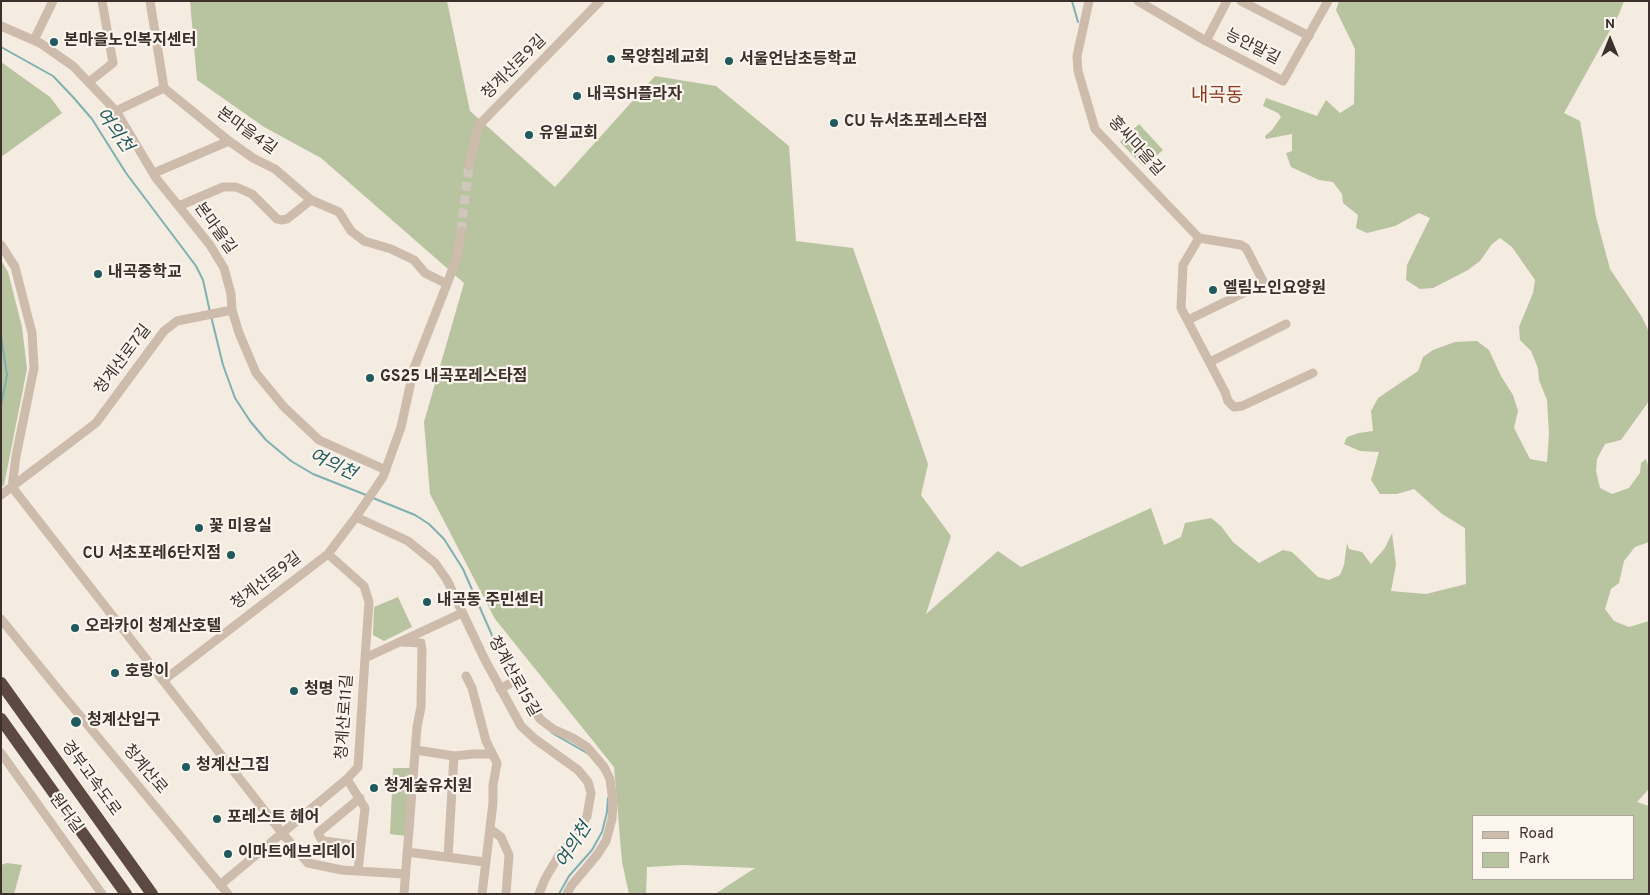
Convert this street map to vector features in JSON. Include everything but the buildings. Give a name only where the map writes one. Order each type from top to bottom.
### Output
[{"type":"highway","name":"경부고속도로","points":[[1,683],[152,894]]},
{"type":"highway","points":[[1,719],[126,894]]},
{"type":"street","points":[[34,39],[53,1]]},
{"type":"street","points":[[89,82],[113,63],[102,1]]},
{"type":"street","points":[[116,111],[163,84],[150,1]]},
{"type":"street","name":"청계산로9길","points":[[469,166],[479,126],[600,1]]},
{"type":"street","name":"홍씨마을길","points":[[1090,1],[1078,56],[1078,71],[1095,129],[1199,238]]},
{"type":"street","name":"능안말길","points":[[1138,1],[1206,40],[1284,81],[1328,1]]},
{"type":"street","name":"능안말길","points":[[1206,40],[1227,1]]},
{"type":"street","points":[[1240,1],[1309,36]]},
{"type":"street","name":"본마을길","points":[[1,26],[34,39],[73,66],[116,111],[154,173],[210,245],[224,268],[231,294],[228,311]]},
{"type":"street","name":"본마을4길","points":[[163,84],[229,141],[253,158],[275,169],[311,200]]},
{"type":"street","points":[[154,173],[229,141]]},
{"type":"street","points":[[179,206],[223,187],[236,187],[252,194],[277,219],[282,220],[287,219],[311,200],[339,212],[351,231],[364,241],[391,249],[414,260],[425,273],[448,284]]},
{"type":"street","points":[[228,311],[256,373],[284,407],[319,440],[385,473],[401,427],[414,368],[448,284],[461,230]]},
{"type":"street","points":[[1188,320],[1264,283],[1246,248],[1241,245],[1199,238],[1183,266],[1181,308],[1210,362],[1228,401],[1234,407],[1242,406],[1313,373]]},
{"type":"street","points":[[1,245],[15,267],[32,332],[34,368],[16,456],[12,487],[308,864],[358,872],[405,874]]},
{"type":"street","name":"청계산로7길","points":[[1,495],[96,422],[164,331],[177,321],[228,311]]},
{"type":"street","points":[[1210,362],[1286,324]]},
{"type":"street","name":"청계산로9길","points":[[164,680],[328,554],[385,473]]},
{"type":"street","name":"청계산로15길","points":[[357,514],[408,541],[435,562],[447,580],[500,689],[521,726],[535,739],[578,770],[588,782],[591,794],[587,816],[579,831],[558,857],[545,879],[539,894]]},
{"type":"street","name":"청계산로11길","points":[[220,885],[347,779],[358,767],[369,602],[364,586],[328,554]]},
{"type":"street","name":"청계산로11길","points":[[365,658],[462,613]]},
{"type":"street","name":"청계산로","points":[[1,619],[228,894]]},
{"type":"street","points":[[402,642],[421,643],[422,651],[421,708],[404,894]]},
{"type":"street","points":[[466,676],[472,688],[486,741],[497,763],[482,894]]},
{"type":"street","points":[[500,689],[518,679],[540,719],[553,729],[587,747],[604,767],[610,779],[614,802],[606,841],[597,855],[570,886],[567,894]]},
{"type":"street","points":[[416,750],[454,756],[492,754]]},
{"type":"street","name":"원터길","points":[[1,753],[102,894]]},
{"type":"street","points":[[448,857],[454,756]]},
{"type":"street","points":[[347,779],[365,808],[358,872]]},
{"type":"street","points":[[360,798],[318,834],[324,840],[361,846]]},
{"type":"street","points":[[490,830],[501,837],[509,855],[506,894]]},
{"type":"street","points":[[407,852],[485,862]]},
{"type":"green space","points":[[190,1],[447,1],[470,111],[555,187],[655,76],[716,86],[789,146],[796,241],[853,248],[928,464],[921,495],[951,536],[926,614],[998,551],[1021,567],[1151,508],[1164,545],[1181,537],[1185,523],[1211,518],[1221,526],[1233,542],[1259,563],[1283,550],[1292,552],[1318,577],[1329,580],[1340,575],[1344,565],[1347,543],[1349,549],[1362,552],[1371,564],[1385,548],[1392,533],[1396,565],[1391,591],[1426,594],[1466,584],[1465,528],[1442,514],[1414,489],[1397,494],[1380,494],[1371,480],[1379,452],[1360,451],[1344,444],[1347,437],[1373,431],[1371,411],[1378,398],[1418,371],[1423,357],[1433,350],[1455,342],[1477,341],[1489,350],[1501,376],[1513,395],[1518,411],[1514,428],[1530,459],[1547,462],[1549,434],[1547,400],[1531,351],[1520,340],[1519,327],[1533,293],[1535,280],[1512,247],[1500,238],[1492,244],[1480,261],[1468,270],[1433,288],[1420,289],[1406,280],[1407,265],[1430,218],[1419,213],[1395,226],[1367,233],[1356,228],[1358,215],[1343,203],[1342,194],[1333,182],[1319,180],[1291,167],[1286,153],[1292,151],[1292,134],[1266,139],[1265,136],[1281,117],[1278,113],[1263,106],[1266,98],[1317,116],[1326,100],[1340,113],[1354,104],[1355,49],[1336,10],[1339,1],[1624,1],[1619,14],[1564,113],[1580,121],[1596,217],[1610,269],[1642,317],[1649,332],[1649,401],[1621,440],[1605,444],[1597,459],[1596,471],[1600,488],[1612,494],[1629,488],[1640,473],[1641,463],[1646,459],[1649,469],[1649,542],[1635,547],[1624,561],[1619,583],[1611,589],[1605,609],[1614,621],[1629,627],[1649,621],[1649,789],[1637,802],[1649,806],[1649,894],[715,894],[755,868],[683,865],[647,867],[646,894],[629,894],[622,862],[614,767],[495,619],[430,494],[424,422],[464,283],[321,158],[264,127],[197,80]]},
{"type":"green space","points":[[1,62],[50,97],[62,113],[1,157]]},
{"type":"green space","points":[[1139,124],[1163,150],[1144,167],[1120,142]]},
{"type":"green space","points":[[1,260],[8,272],[22,327],[27,369],[4,485],[1,487]]},
{"type":"green space","points":[[398,597],[412,627],[384,641],[373,635],[374,607]]},
{"type":"green space","points":[[393,768],[410,768],[406,836],[390,834]]},
{"type":"green space","points":[[7,863],[22,865],[14,894],[1,894],[1,865]]},
{"type":"waterway","points":[[1072,1],[1078,22]]},
{"type":"waterway","name":"여의천","points":[[1,47],[53,76],[92,119],[126,173],[196,266],[203,280],[210,312]]},
{"type":"waterway","name":"여의천","points":[[211,316],[223,365],[235,398],[250,421],[266,440],[291,461],[313,474],[366,495]]},
{"type":"waterway","points":[[1,336],[7,375],[1,405]]},
{"type":"waterway","name":"여의천","points":[[373,498],[415,515],[429,524],[444,539],[463,569],[498,649],[514,679]]},
{"type":"waterway","name":"여의천","points":[[552,733],[587,753]]},
{"type":"waterway","name":"여의천","points":[[559,894],[569,876],[592,850],[602,832],[608,798]]},
{"type":"tunnel","points":[[461,231],[469,166]]},
{"type":"place","name":"본마을노인복지센터","points":[[54,42]]},
{"type":"place","name":"목양침례교회","points":[[611,59]]},
{"type":"place","name":"서울언남초등학교","points":[[729,61]]},
{"type":"place","name":"내곡SH플라자","points":[[577,96]]},
{"type":"place","name":"CU 뉴서초포레스타점","points":[[834,123]]},
{"type":"place","name":"유일교회","points":[[529,135]]},
{"type":"place","name":"내곡중학교","points":[[98,274]]},
{"type":"place","name":"엘림노인요양원","points":[[1213,290]]},
{"type":"place","name":"GS25 내곡포레스타점","points":[[370,378]]},
{"type":"place","name":"꽃 미용실","points":[[199,528]]},
{"type":"place","name":"CU 서초포레6단지점","points":[[231,555]]},
{"type":"place","name":"내곡동 주민센터","points":[[427,602]]},
{"type":"place","name":"오라카이 청계산호텔","points":[[75,628]]},
{"type":"place","name":"호랑이","points":[[115,673]]},
{"type":"place","name":"청명","points":[[294,691]]},
{"type":"place","name":"청계산입구","points":[[76,722]]},
{"type":"place","name":"청계산그집","points":[[186,767]]},
{"type":"place","name":"청계숲유치원","points":[[374,788]]},
{"type":"place","name":"포레스트 헤어","points":[[217,819]]},
{"type":"place","name":"이마트에브리데이","points":[[228,854]]},
{"type":"district","name":"내곡동","points":[[1217,97]]}]
